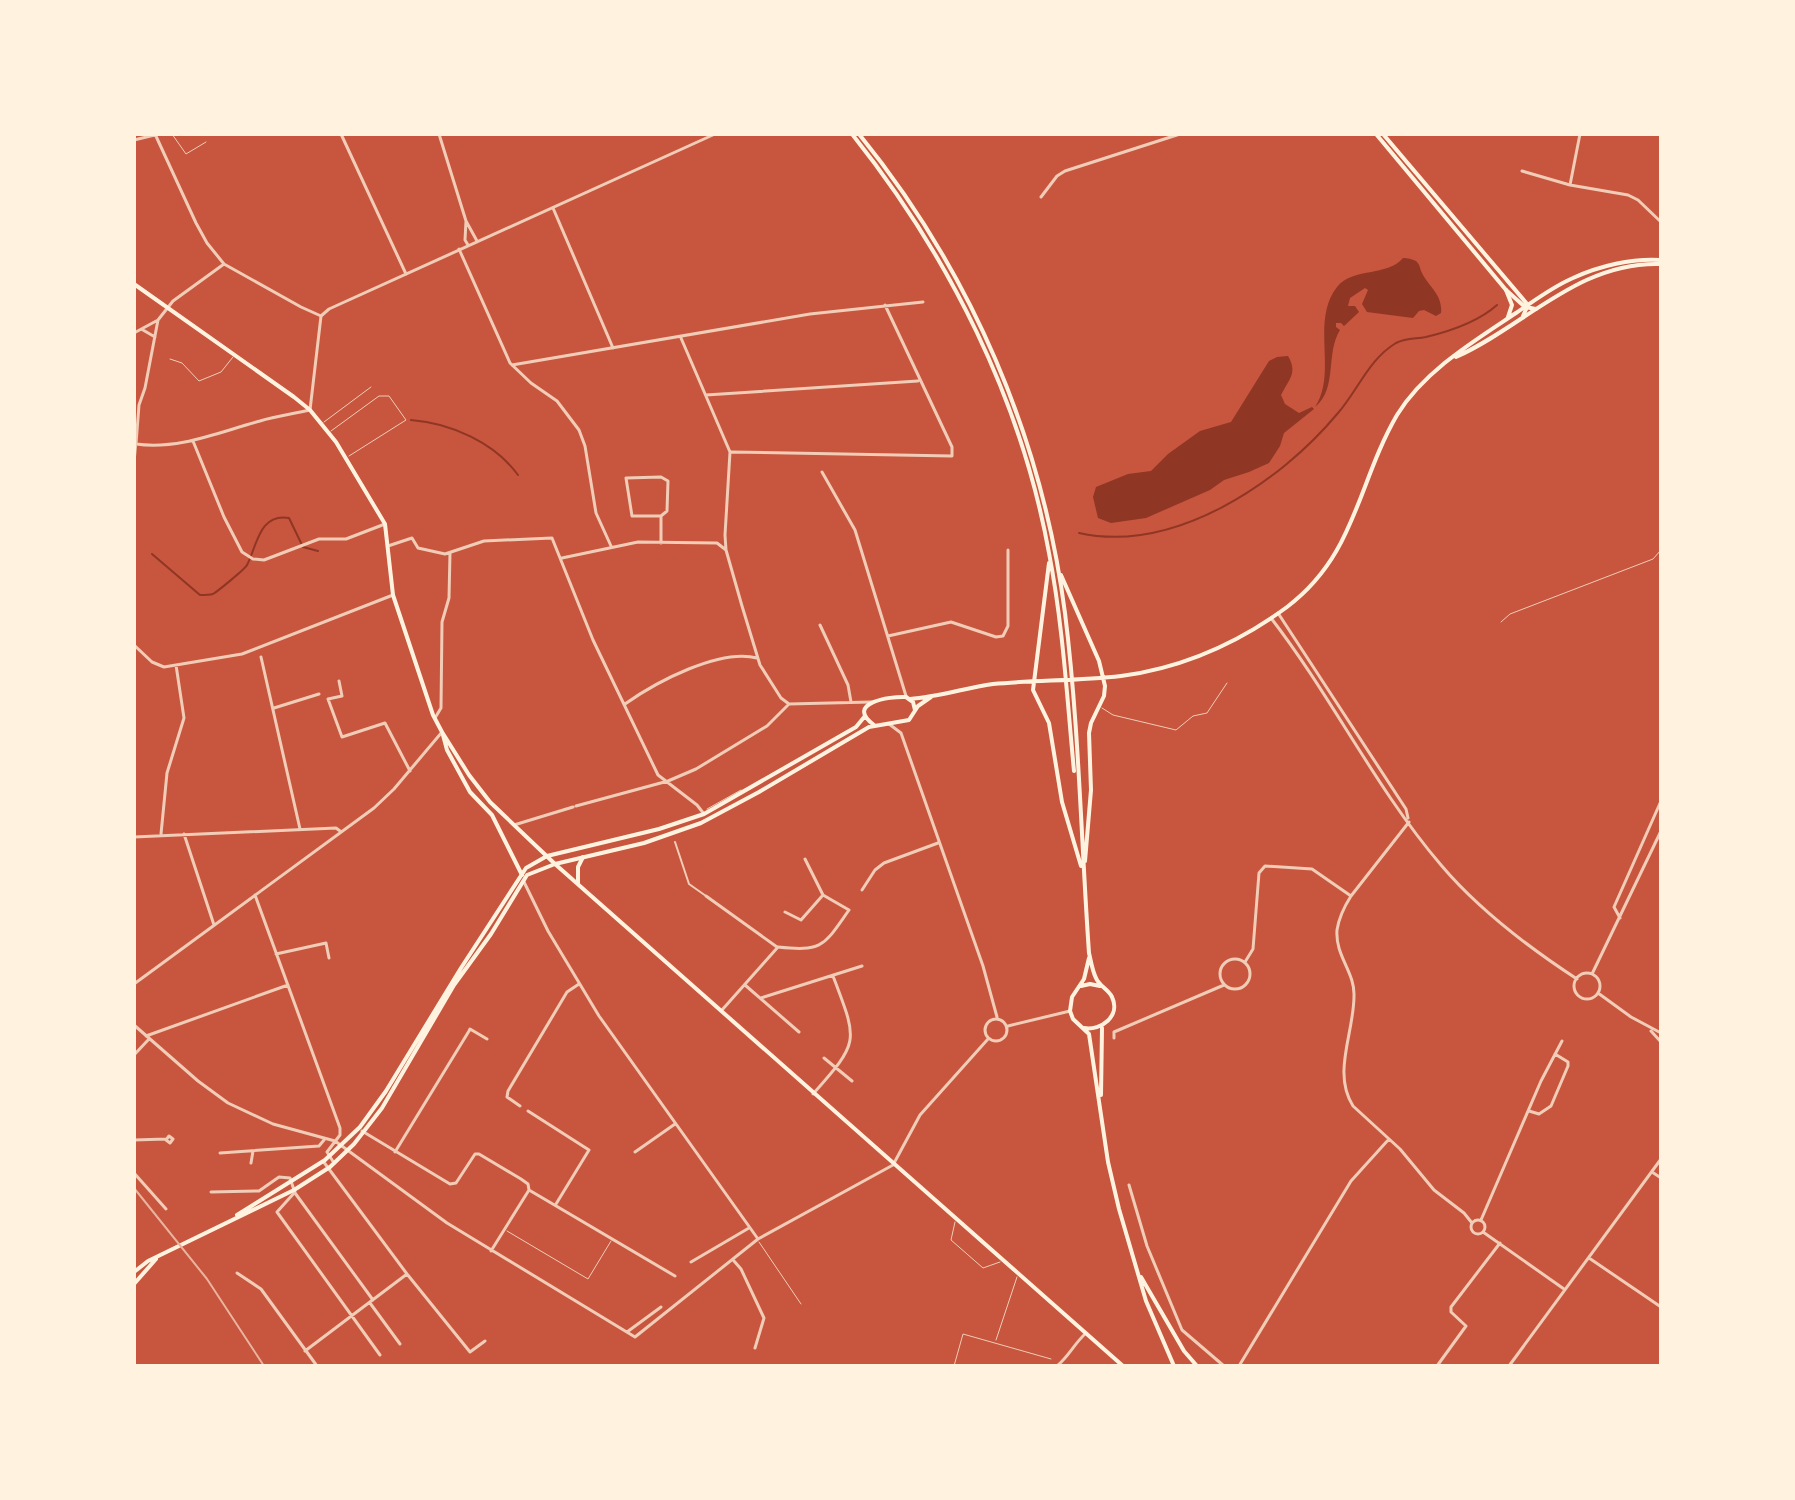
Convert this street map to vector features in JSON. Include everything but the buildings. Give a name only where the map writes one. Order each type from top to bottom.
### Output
[{"type":"main road","points":[[852,134],[905,206],[971,319],[1016,429],[1033,481],[1050,554],[1067,662]]},
{"type":"main road","points":[[859,134],[939,248],[1000,368],[1034,461],[1058,569],[1089,953],[1095,976],[1114,1004],[1110,1019],[1102,1026],[1084,1028]]},
{"type":"main road","points":[[1381,136],[1506,290],[1526,307],[1536,309]]},
{"type":"main road","points":[[1381,136],[1526,307]]},
{"type":"main road","points":[[134,1272],[192,1239],[295,1191],[347,1151],[364,1133],[411,1062],[460,977],[491,934],[526,868],[547,856],[659,829],[704,814],[856,727],[871,702],[905,696],[931,697],[983,686],[1103,677],[1150,670],[1217,649],[1244,636],[1305,591],[1330,562],[1350,526],[1396,417],[1421,385],[1506,319],[1561,283],[1590,271],[1635,261],[1661,262]]},
{"type":"main road","points":[[1450,360],[1481,346],[1573,286],[1620,268],[1661,262]]},
{"type":"main road","points":[[134,284],[310,410],[347,458],[385,524],[393,595],[435,718],[469,775],[490,802],[555,864],[813,1094],[1123,1366]]},
{"type":"main road","points":[[1506,290],[1512,307],[1506,319]]},
{"type":"main road","points":[[1522,318],[1526,307]]},
{"type":"main road","points":[[1050,554],[1048,589],[1033,681],[1035,698],[1049,723],[1062,802],[1084,880]]},
{"type":"main road","points":[[1058,569],[1081,615],[1105,691],[1089,733],[1091,790],[1084,880]]},
{"type":"main road","points":[[905,696],[915,710]]},
{"type":"main road","points":[[217,1227],[329,1157],[358,1128],[386,1091],[523,877],[555,864],[633,846],[701,823],[874,725],[907,721],[931,697]]},
{"type":"main road","points":[[865,714],[874,725]]},
{"type":"main road","points":[[442,732],[447,750],[470,792],[492,815],[523,877]]},
{"type":"main road","points":[[578,884],[578,867],[583,857]]},
{"type":"main road","points":[[1089,953],[1084,979],[1070,1001],[1070,1011],[1090,1038],[1113,1184],[1146,1301],[1174,1366]]},
{"type":"main road","points":[[1078,989],[1090,984],[1102,987]]},
{"type":"main road","points":[[1101,1109],[1102,1026]]},
{"type":"main road","points":[[134,1284],[158,1258]]},
{"type":"main road","points":[[1137,1271],[1188,1358],[1197,1366]]},
{"type":"street","points":[[341,134],[406,274]]},
{"type":"street","points":[[439,134],[466,221],[477,241]]},
{"type":"street","points":[[135,445],[193,441],[261,420],[310,410],[321,316],[329,309],[715,134]]},
{"type":"street","points":[[1041,197],[1057,176],[1065,171],[1180,134]]},
{"type":"street","points":[[1570,185],[1580,134]]},
{"type":"street","points":[[134,140],[157,135],[196,223],[224,264],[321,316]]},
{"type":"street","points":[[1522,171],[1570,185],[1628,195],[1638,200],[1661,222]]},
{"type":"street","points":[[553,208],[613,348]]},
{"type":"street","points":[[466,221],[465,240],[468,245]]},
{"type":"street","points":[[459,249],[512,365],[557,401],[579,430],[585,446],[596,513],[611,546]]},
{"type":"street","points":[[134,333],[158,320],[167,307],[224,264]]},
{"type":"street","points":[[512,365],[810,314],[923,302]]},
{"type":"street","points":[[730,452],[952,456],[952,447],[885,305]]},
{"type":"street","points":[[134,468],[139,405],[158,320]]},
{"type":"street","points":[[143,330],[155,337]]},
{"type":"street","points":[[681,338],[730,452],[726,550],[758,658],[781,698],[789,704],[871,702]]},
{"type":"street","points":[[706,395],[920,380]]},
{"type":"street","points":[[193,441],[224,517],[242,552],[253,558],[264,560],[325,538],[346,539],[385,524]]},
{"type":"street","points":[[822,472],[855,530],[905,696]]},
{"type":"street","points":[[661,477],[668,481],[667,511],[661,516],[632,516],[626,478],[661,477]]},
{"type":"street","points":[[661,516],[661,543]]},
{"type":"street","points":[[388,546],[412,538],[418,548],[433,553],[450,553],[484,541],[552,538],[593,640],[658,775],[704,814]]},
{"type":"street","points":[[561,558],[638,542],[717,543],[726,550]]},
{"type":"street","points":[[888,636],[951,622],[993,636],[1003,636],[1008,626],[1008,550]]},
{"type":"street","points":[[435,718],[441,708],[442,622],[449,598],[450,553]]},
{"type":"street","points":[[134,645],[157,666],[242,654],[393,595]]},
{"type":"street","points":[[1274,616],[1406,809],[1409,822]]},
{"type":"street","points":[[1274,616],[1409,822],[1441,865],[1479,904],[1526,944],[1577,979]]},
{"type":"street","points":[[820,625],[848,685],[852,702],[865,714]]},
{"type":"street","points":[[625,704],[705,662],[728,655],[758,658]]},
{"type":"street","points":[[261,657],[300,829]]},
{"type":"street","points":[[161,835],[167,773],[184,718],[176,665]]},
{"type":"street","points":[[339,681],[342,696],[328,699],[342,737],[385,723],[410,771]]},
{"type":"street","points":[[274,708],[319,694]]},
{"type":"street","points":[[514,825],[668,781],[696,769],[757,733],[789,704]]},
{"type":"street","points":[[901,733],[907,721]]},
{"type":"street","points":[[889,724],[901,733],[983,966],[997,1017],[1008,1026]]},
{"type":"street","points":[[134,984],[374,808],[442,732]]},
{"type":"street","points":[[1620,918],[1614,907],[1661,801]]},
{"type":"street","points":[[1409,822],[1351,896],[1340,917],[1337,929],[1340,956],[1354,988],[1343,1081],[1353,1106],[1389,1139],[1434,1190],[1464,1213],[1472,1223],[1473,1232],[1483,1232]]},
{"type":"street","points":[[134,837],[300,829],[336,828],[340,831]]},
{"type":"street","points":[[1592,974],[1661,831]]},
{"type":"street","points":[[184,834],[214,925]]},
{"type":"street","points":[[675,842],[689,884],[778,947],[818,947],[828,939],[849,910],[823,895],[805,859]]},
{"type":"street","points":[[862,890],[875,870],[884,863],[938,843]]},
{"type":"street","points":[[1245,962],[1253,949],[1259,873],[1265,866],[1312,869],[1351,896]]},
{"type":"street","points":[[523,877],[548,931],[579,984],[758,1239]]},
{"type":"street","points":[[255,895],[340,1128],[340,1135],[327,1150],[328,1168]]},
{"type":"street","points":[[785,912],[801,920],[823,895]]},
{"type":"street","points":[[276,954],[326,943],[329,958]]},
{"type":"street","points":[[721,1012],[778,947]]},
{"type":"street","points":[[1114,1038],[1114,1032],[1224,985],[1233,989],[1246,984],[1250,970],[1245,962],[1233,958],[1224,962],[1220,971],[1224,985]]},
{"type":"street","points":[[761,998],[862,966]]},
{"type":"street","points":[[1583,974],[1592,974],[1600,982],[1598,993],[1589,999],[1581,997],[1574,987],[1577,979],[1583,974]]},
{"type":"street","points":[[813,1094],[849,1051],[852,1039],[833,976]]},
{"type":"street","points":[[520,1106],[507,1097],[508,1091],[567,992],[579,984]]},
{"type":"street","points":[[134,1055],[147,1037],[288,985]]},
{"type":"street","points":[[745,985],[799,1032]]},
{"type":"street","points":[[1598,993],[1661,1033]]},
{"type":"street","points":[[1579,1004],[1581,997]]},
{"type":"street","points":[[988,1039],[1000,1040],[1008,1026],[1070,1011]]},
{"type":"street","points":[[988,1039],[985,1030],[997,1017]]},
{"type":"street","points":[[134,1025],[228,1103],[273,1124],[335,1141],[420,1205],[635,1337],[758,1239],[893,1165],[920,1115],[988,1039]]},
{"type":"street","points":[[1649,1028],[1661,1042]]},
{"type":"street","points":[[395,1152],[470,1029],[487,1039]]},
{"type":"street","points":[[1472,1223],[1481,1220],[1562,1041]]},
{"type":"street","points":[[1529,1111],[1539,1114],[1547,1110],[1560,1086],[1568,1062],[1554,1054]]},
{"type":"street","points":[[824,1058],[852,1081]]},
{"type":"street","points":[[528,1111],[589,1150],[555,1205]]},
{"type":"street","points":[[635,1152],[675,1124]]},
{"type":"street","points":[[358,1128],[450,1184],[456,1183],[475,1154],[528,1184],[529,1190],[491,1251]]},
{"type":"street","points":[[134,1140],[166,1139]]},
{"type":"street","points":[[1239,1366],[1351,1181],[1389,1139]]},
{"type":"street","points":[[220,1153],[319,1146],[324,1140]]},
{"type":"street","points":[[251,1163],[253,1151]]},
{"type":"street","points":[[329,1157],[334,1163]]},
{"type":"street","points":[[1509,1366],[1661,1159]]},
{"type":"street","points":[[323,1161],[470,1352],[485,1341]]},
{"type":"street","points":[[1652,1172],[1661,1178]]},
{"type":"street","points":[[134,1173],[166,1209]]},
{"type":"street","points":[[211,1192],[259,1191],[279,1177],[290,1178],[295,1191],[400,1344]]},
{"type":"street","points":[[1129,1185],[1147,1246],[1182,1330],[1224,1366]]},
{"type":"street","points":[[529,1190],[675,1276]]},
{"type":"street","points":[[295,1191],[277,1212],[380,1355]]},
{"type":"street","points":[[1481,1220],[1485,1226],[1483,1232]]},
{"type":"street","points":[[691,1262],[749,1228]]},
{"type":"street","points":[[1483,1232],[1564,1289]]},
{"type":"street","points":[[1437,1366],[1466,1326],[1451,1312],[1451,1307],[1500,1243]]},
{"type":"street","points":[[1589,1258],[1661,1307]]},
{"type":"street","points":[[734,1261],[741,1269],[764,1318],[755,1348]]},
{"type":"street","points":[[237,1273],[261,1289],[317,1366]]},
{"type":"street","points":[[305,1351],[407,1274]]},
{"type":"street","points":[[627,1332],[661,1307]]},
{"type":"street","points":[[1057,1366],[1086,1333]]},
{"type":"lane","points":[[172,134],[186,154],[206,142]]},
{"type":"lane","points":[[170,359],[182,363],[199,381],[221,372],[235,355]]},
{"type":"lane","points":[[322,424],[371,387]]},
{"type":"lane","points":[[329,433],[379,396],[389,396],[406,420],[347,458]]},
{"type":"lane","points":[[1501,622],[1510,614],[1653,559],[1661,550]]},
{"type":"lane","points":[[1100,706],[1113,715],[1176,730],[1193,716],[1207,713],[1227,683]]},
{"type":"lane","points":[[956,1220],[951,1240],[983,1268],[1002,1261]]},
{"type":"lane","points":[[505,1230],[588,1279],[612,1239]]},
{"type":"lane","points":[[758,1239],[801,1304]]},
{"type":"lane","points":[[995,1343],[1018,1274]]},
{"type":"lane","points":[[954,1366],[963,1334],[1051,1359]]},
{"type":"shaded area","points":[[1403,258],[1419,264],[1438,296],[1441,313],[1436,316],[1424,310],[1413,318],[1367,312],[1362,304],[1368,290],[1365,288],[1350,298],[1348,306],[1355,306],[1359,312],[1344,326],[1336,323],[1340,330],[1333,349],[1329,381],[1315,407],[1324,378],[1325,316],[1337,287],[1352,277],[1388,268]]},
{"type":"shaded area","points":[[1288,356],[1292,372],[1281,395],[1285,404],[1299,413],[1312,407],[1314,409],[1284,433],[1269,463],[1224,480],[1210,490],[1146,518],[1111,523],[1098,518],[1093,497],[1096,487],[1128,474],[1151,471],[1168,454],[1200,431],[1231,422],[1269,361]]},
{"type":"waterway","points":[[1079,533],[1115,537],[1151,533],[1187,523],[1222,507],[1256,487],[1314,439],[1338,413],[1378,357],[1396,343],[1464,325],[1497,305]]},
{"type":"waterway","points":[[411,420],[441,425],[485,444],[518,475]]},
{"type":"waterway","points":[[152,554],[203,595],[213,594],[245,567],[260,532],[271,521],[289,518],[303,547],[318,551]]},
{"type":"railway","points":[[134,1188],[207,1279],[264,1366]]}]
